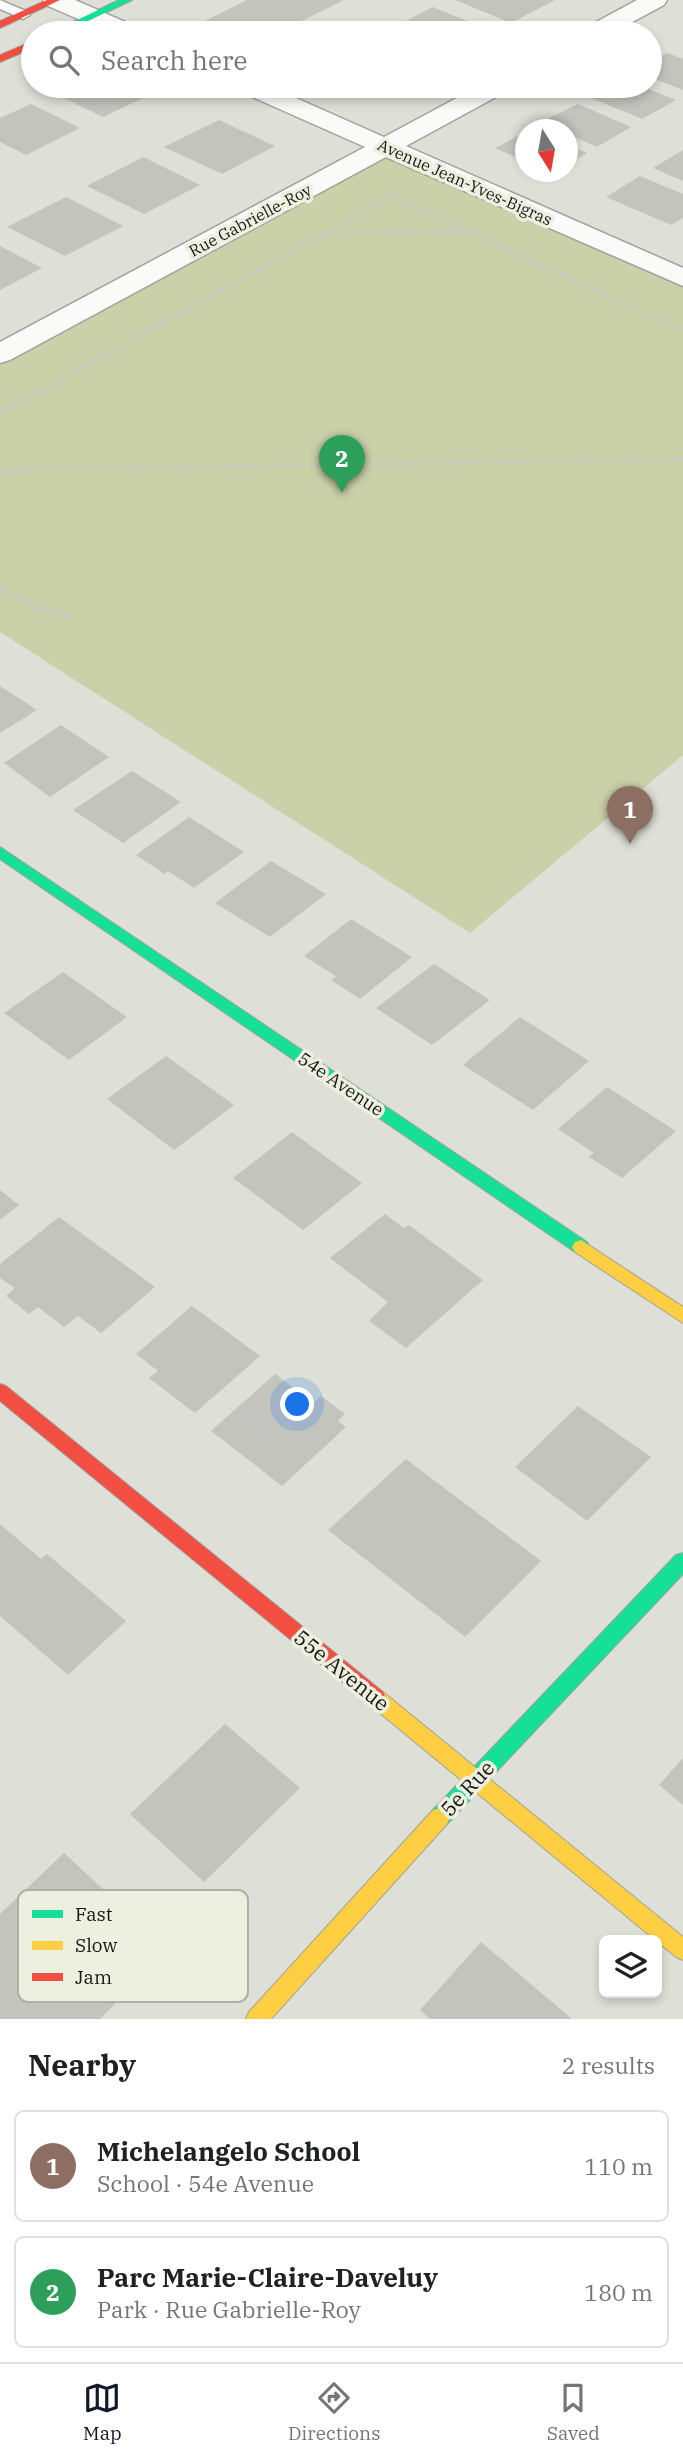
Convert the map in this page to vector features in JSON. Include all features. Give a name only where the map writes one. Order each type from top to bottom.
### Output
[{"type":"street","points":[[0,25],[55,0],[104,21]]},
{"type":"street","points":[[82,21],[127,0]]},
{"type":"street","points":[[616,21],[655,0]]},
{"type":"street","points":[[0,59],[21,49]]},
{"type":"street","name":"Avenue Jean-Yves-Bigras","points":[[275,98],[683,278]]},
{"type":"street","name":"Rue Gabrielle-Roy","points":[[0,354],[476,98]]},
{"type":"street","name":"54e Avenue","points":[[0,852],[683,1316]]},
{"type":"street","name":"55e Avenue","points":[[0,1391],[683,1950]]},
{"type":"street","name":"5e Rue","points":[[257,2019],[475,1778],[683,1561]]},
{"type":"lane","points":[[0,4],[23,15]]},
{"type":"path","points":[[386,147],[391,196]]},
{"type":"path","points":[[391,196],[683,330]]},
{"type":"path","points":[[0,413],[391,196]]},
{"type":"path","points":[[320,236],[399,231],[471,233]]},
{"type":"path","points":[[0,470],[683,459]]},
{"type":"path","points":[[0,587],[37,610],[75,618]]},
{"type":"green space","points":[[386,147],[683,280],[683,755],[470,933],[0,632],[0,354]]},
{"type":"building","points":[[247,0],[344,0],[301,21],[205,21]]},
{"type":"building","points":[[455,0],[555,0],[515,21],[506,21]]},
{"type":"building","points":[[433,7],[467,21],[406,21]]},
{"type":"building","points":[[668,53],[683,59],[683,90],[662,82],[662,55]]},
{"type":"building","points":[[662,94],[676,100],[642,119],[591,98],[662,98]]},
{"type":"building","points":[[63,98],[143,98],[103,117]]},
{"type":"building","points":[[31,104],[80,128],[26,155],[0,142],[0,118]]},
{"type":"building","points":[[578,104],[631,127],[597,147],[578,138],[578,119],[547,119]]},
{"type":"building","points":[[219,120],[275,146],[222,174],[164,147]]},
{"type":"building","points":[[515,138],[515,157],[495,148]]},
{"type":"building","points":[[578,149],[587,153],[578,158]]},
{"type":"building","points":[[683,150],[683,181],[653,168]]},
{"type":"building","points":[[143,157],[200,185],[144,214],[87,186]]},
{"type":"building","points":[[640,176],[683,194],[683,218],[671,225],[606,197]]},
{"type":"building","points":[[66,197],[123,226],[65,256],[7,227]]},
{"type":"building","points":[[0,246],[42,268],[0,290]]},
{"type":"building","points":[[0,686],[37,710],[0,733]]},
{"type":"building","points":[[61,725],[109,757],[50,797],[4,763]]},
{"type":"building","points":[[132,771],[181,802],[123,843],[73,810]]},
{"type":"building","points":[[189,817],[244,852],[194,888],[168,871],[165,874],[136,855]]},
{"type":"building","points":[[271,861],[326,894],[270,937],[215,903]]},
{"type":"building","points":[[351,919],[412,957],[360,999],[331,980],[336,976],[304,956]]},
{"type":"building","points":[[434,964],[490,1000],[432,1045],[376,1008]]},
{"type":"building","points":[[63,972],[127,1017],[69,1060],[4,1013]]},
{"type":"building","points":[[520,1017],[589,1061],[533,1110],[463,1065]]},
{"type":"building","points":[[166,1056],[234,1105],[174,1150],[107,1099]]},
{"type":"building","points":[[607,1087],[676,1131],[622,1178],[589,1157],[594,1153],[558,1129]]},
{"type":"building","points":[[292,1132],[362,1183],[303,1230],[233,1178]]},
{"type":"building","points":[[0,1190],[19,1205],[0,1220]]},
{"type":"building","points":[[385,1214],[404,1228],[409,1225],[483,1280],[406,1348],[369,1321],[388,1302],[330,1258]]},
{"type":"building","points":[[59,1217],[155,1287],[101,1333],[78,1316],[64,1327],[38,1307],[29,1314],[6,1296],[15,1288],[0,1278],[0,1264]]},
{"type":"building","points":[[192,1306],[260,1356],[195,1413],[149,1378],[158,1371],[136,1354]]},
{"type":"building","points":[[275,1374],[313,1403],[321,1396],[345,1414],[338,1421],[346,1427],[282,1486],[211,1431]]},
{"type":"building","points":[[578,1406],[651,1457],[587,1521],[515,1467]]},
{"type":"building","points":[[406,1459],[541,1561],[465,1637],[328,1530]]},
{"type":"building","points":[[0,1524],[41,1559],[47,1554],[126,1621],[68,1675],[0,1616]]},
{"type":"building","points":[[225,1724],[300,1788],[204,1882],[130,1814]]},
{"type":"building","points":[[683,1758],[683,1805],[659,1785]]},
{"type":"building","points":[[64,1853],[104,1890],[25,1890]]},
{"type":"building","points":[[18,1897],[18,2002],[117,2002],[100,2019],[0,2019],[0,1914]]},
{"type":"building","points":[[481,1942],[572,2019],[430,2019],[420,2010]]},
{"type":"traffic: fast","points":[[81,21],[127,0]]},
{"type":"traffic: fast","points":[[0,852],[581,1247]]},
{"type":"traffic: fast","points":[[440,1817],[683,1561]]},
{"type":"traffic: slow","points":[[581,1247],[683,1316]]},
{"type":"traffic: slow","points":[[376,1698],[683,1950]]},
{"type":"traffic: slow","points":[[257,2019],[440,1817]]},
{"type":"traffic: jam","points":[[0,25],[55,0]]},
{"type":"traffic: jam","points":[[0,59],[21,49]]},
{"type":"traffic: jam","points":[[0,1391],[376,1698]]},
{"type":"place","name":"Parc Marie-Claire-Daveluy","points":[[342,493]]},
{"type":"place","name":"Michelangelo School","points":[[630,844]]}]
